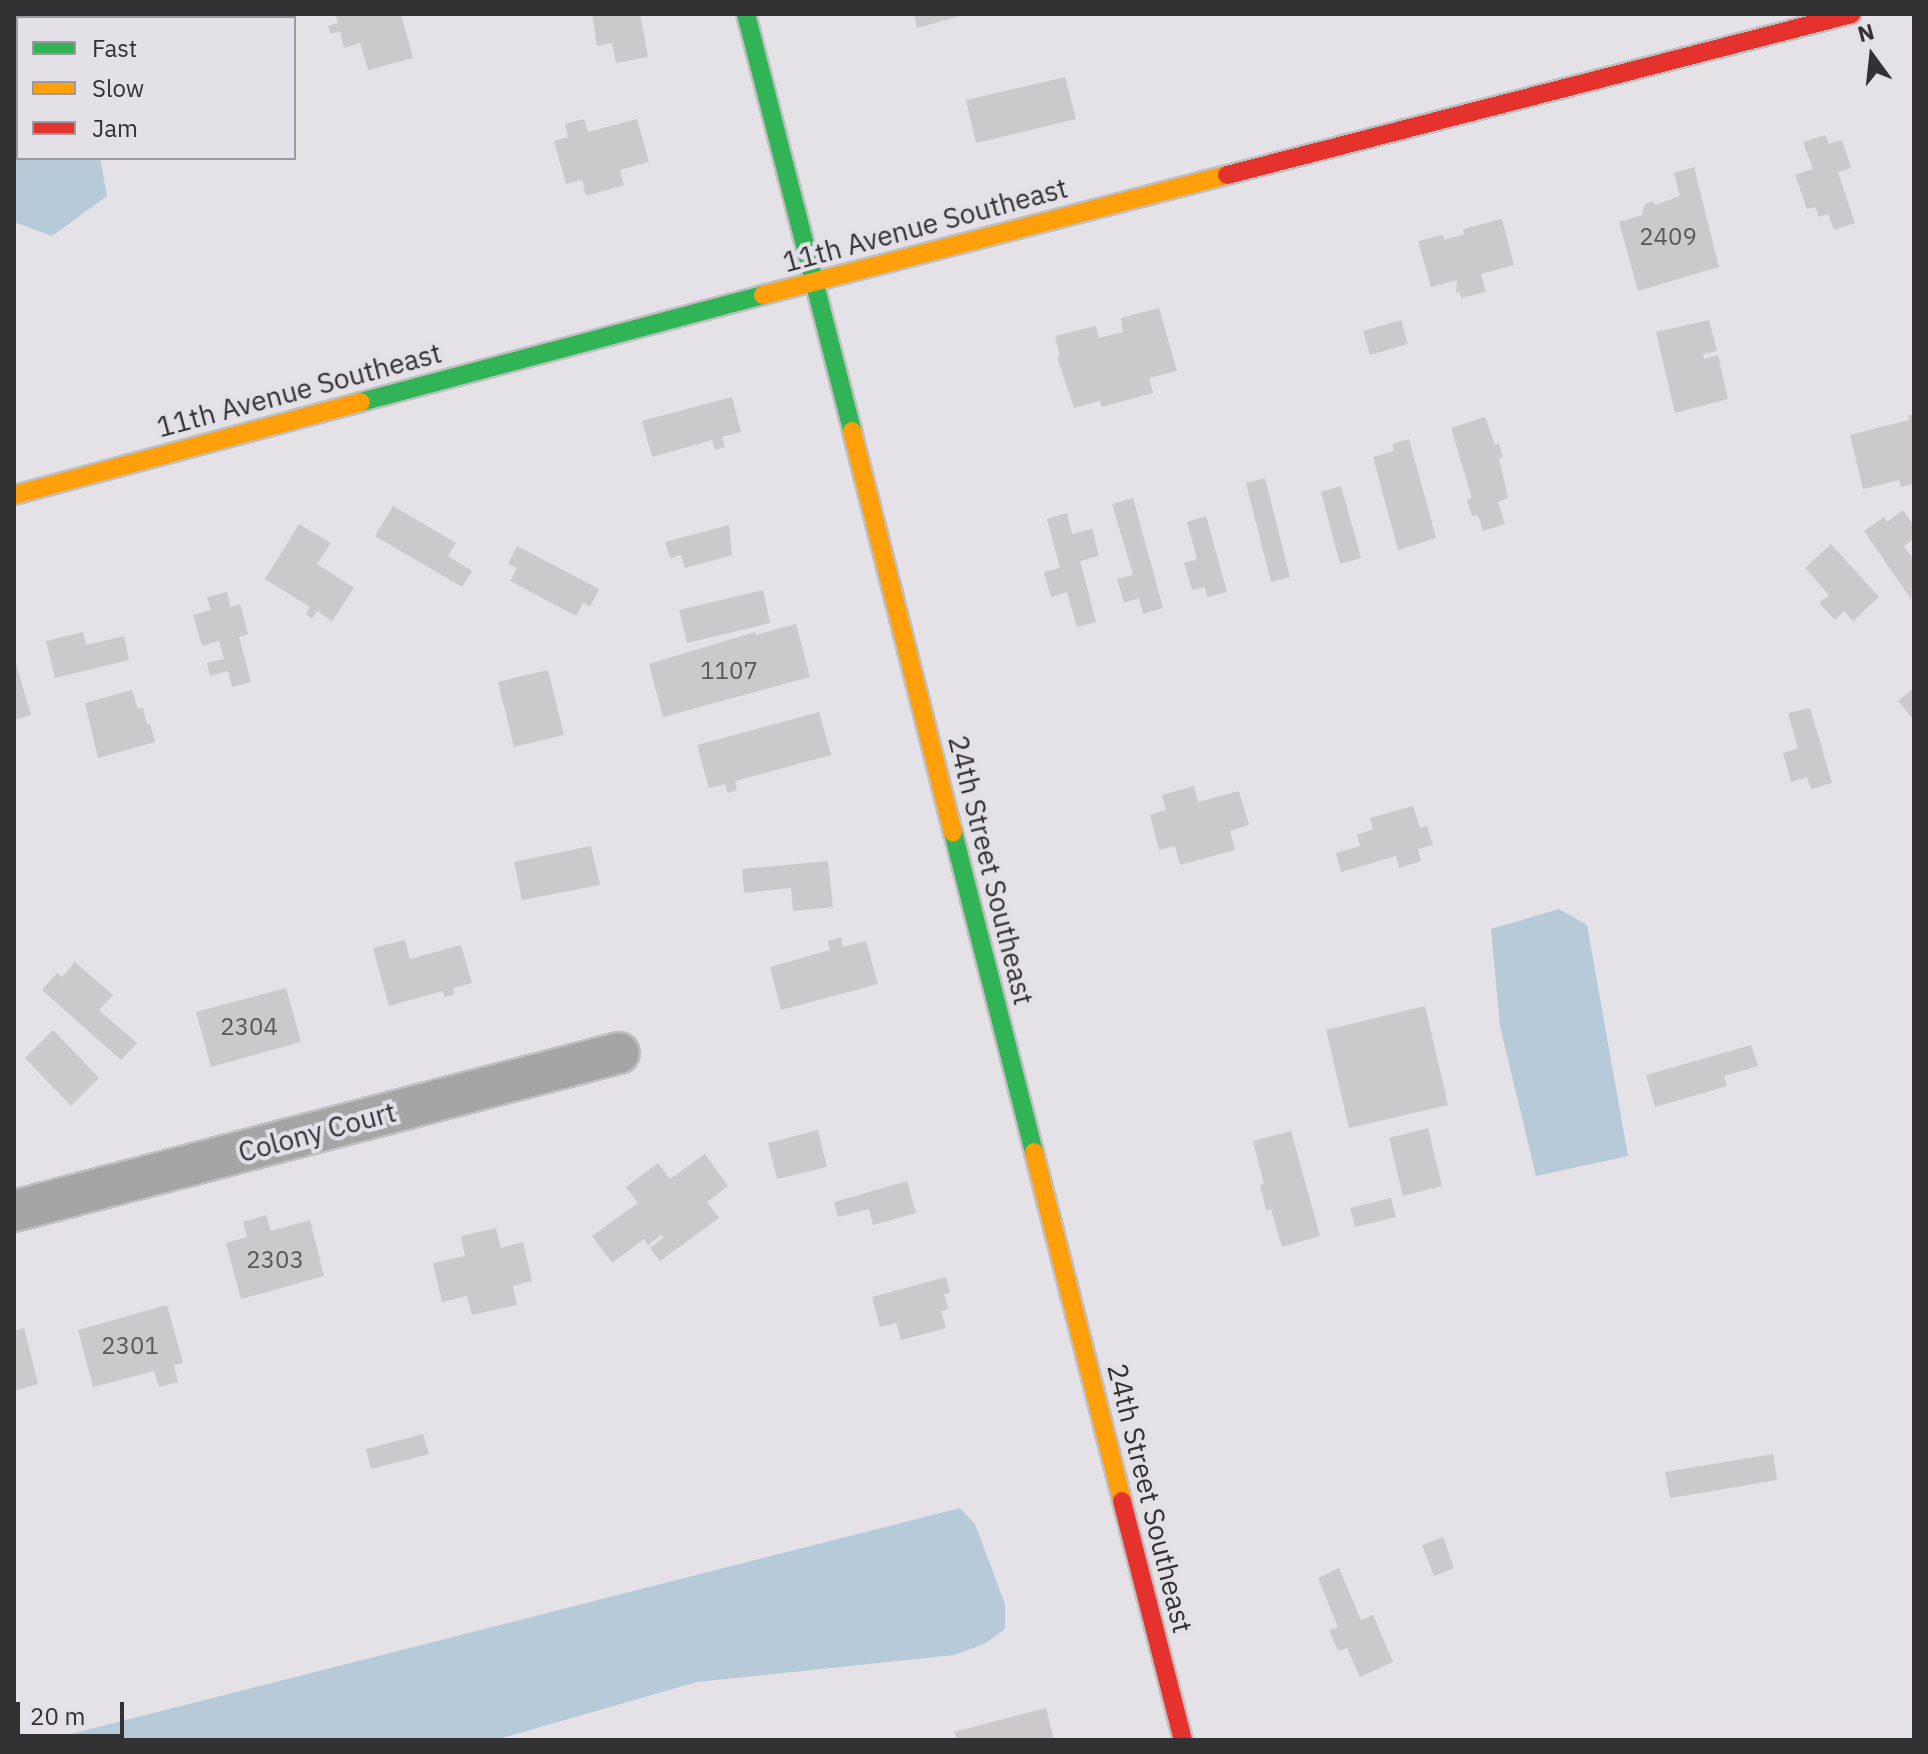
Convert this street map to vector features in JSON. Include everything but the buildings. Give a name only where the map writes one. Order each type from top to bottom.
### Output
[{"type":"street","name":"24th Street Southeast","points":[[746,14],[1183,1740]]},
{"type":"street","name":"11th Avenue Southeast","points":[[14,495],[813,282],[1852,14]]},
{"type":"street","name":"Colony Court","points":[[14,1211],[619,1053]]},
{"type":"water","points":[[14,14],[77,14],[16,16],[16,160],[100,160],[107,196],[52,236],[14,222]]},
{"type":"water","points":[[1559,909],[1587,925],[1628,1156],[1536,1176],[1500,1026],[1491,929]]},
{"type":"water","points":[[960,1508],[975,1524],[1005,1604],[1005,1629],[984,1644],[954,1655],[697,1682],[495,1740],[66,1740],[67,1735]]},
{"type":"traffic: fast","points":[[746,14],[852,431]]},
{"type":"traffic: fast","points":[[361,402],[763,295]]},
{"type":"traffic: fast","points":[[953,832],[1034,1152]]},
{"type":"traffic: slow","points":[[763,295],[1227,175]]},
{"type":"traffic: slow","points":[[14,495],[361,402]]},
{"type":"traffic: slow","points":[[852,431],[953,832]]},
{"type":"traffic: slow","points":[[1034,1152],[1122,1501]]},
{"type":"traffic: jam","points":[[1227,175],[1852,14]]},
{"type":"traffic: jam","points":[[1122,1501],[1183,1740]]}]
